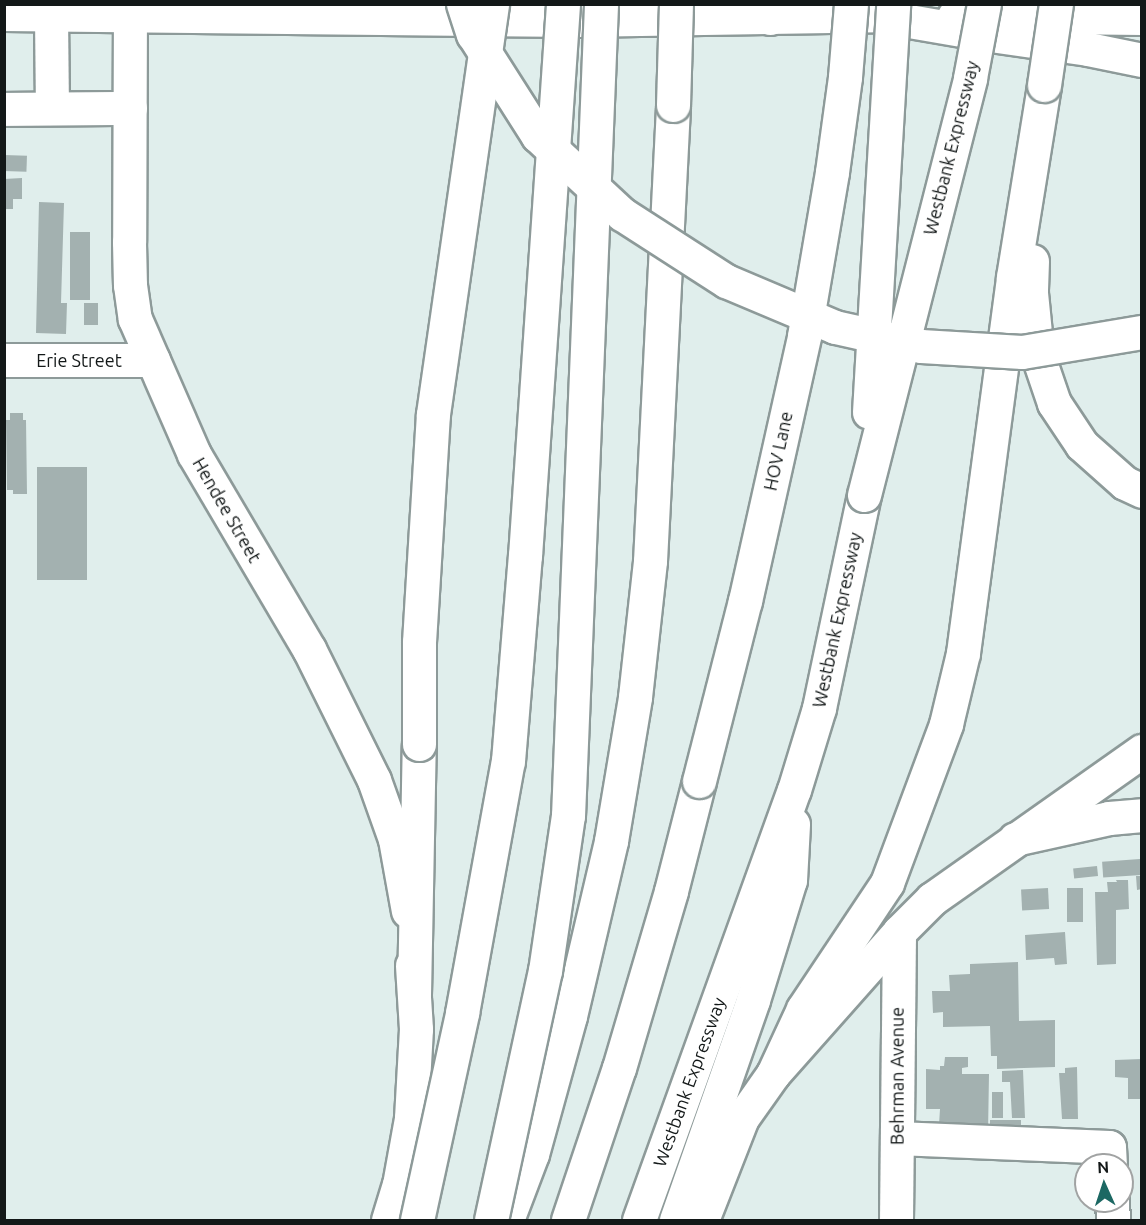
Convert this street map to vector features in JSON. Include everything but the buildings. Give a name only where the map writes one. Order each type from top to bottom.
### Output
[{"type":"main road","points":[[463,4],[473,34],[538,136],[622,214],[726,281],[835,327],[921,346],[1022,352],[1142,332]]},
{"type":"main road","points":[[388,1221],[399,1185],[411,1118],[416,1029],[414,994],[419,630],[433,414],[492,4]]},
{"type":"main road","points":[[417,1221],[462,1013],[508,761],[563,4]]},
{"type":"main road","points":[[491,1221],[545,971],[568,816],[601,4]]},
{"type":"main road","points":[[507,1221],[532,1154],[570,1016],[611,841],[635,697],[650,561],[676,4]]},
{"type":"main road","name":"Westbank Expressway","points":[[639,1221],[794,790],[819,708],[864,495],[970,78],[984,4]]},
{"type":"main road","points":[[773,1074],[803,1009],[887,883],[946,724],[963,652],[1013,277],[1034,157],[1056,4]]},
{"type":"main road","points":[[864,495],[885,176],[872,8]]},
{"type":"main road","points":[[872,8],[990,35],[1088,48],[1142,60]]},
{"type":"main road","points":[[4,14],[51,15],[130,10],[576,20],[872,8],[1142,18]]},
{"type":"main road","name":"HOV Lane","points":[[568,1221],[619,1068],[671,891],[745,601],[804,336],[832,172],[845,77],[872,8]]},
{"type":"main road","name":"Hendee Street","points":[[130,10],[130,285],[135,319],[194,454],[309,649],[374,780],[395,839],[407,905],[414,994]]},
{"type":"main road","points":[[51,15],[52,108]]},
{"type":"main road","points":[[4,109],[130,108]]},
{"type":"main road","points":[[1028,191],[1032,232],[1031,293],[1037,353],[1054,403],[1082,445],[1125,483],[1142,491]]},
{"type":"main road","name":"Erie Street","points":[[4,360],[153,360]]},
{"type":"main road","points":[[702,1221],[742,1118],[773,1074],[898,932],[932,899],[1142,751]]},
{"type":"main road","points":[[676,1221],[753,1000],[790,880],[794,790]]},
{"type":"main road","points":[[1014,840],[1109,818],[1142,815]]},
{"type":"main road","name":"Behrman Avenue","points":[[896,1221],[898,932]]},
{"type":"main road","points":[[897,1138],[1109,1147],[1109,1153]]}]
